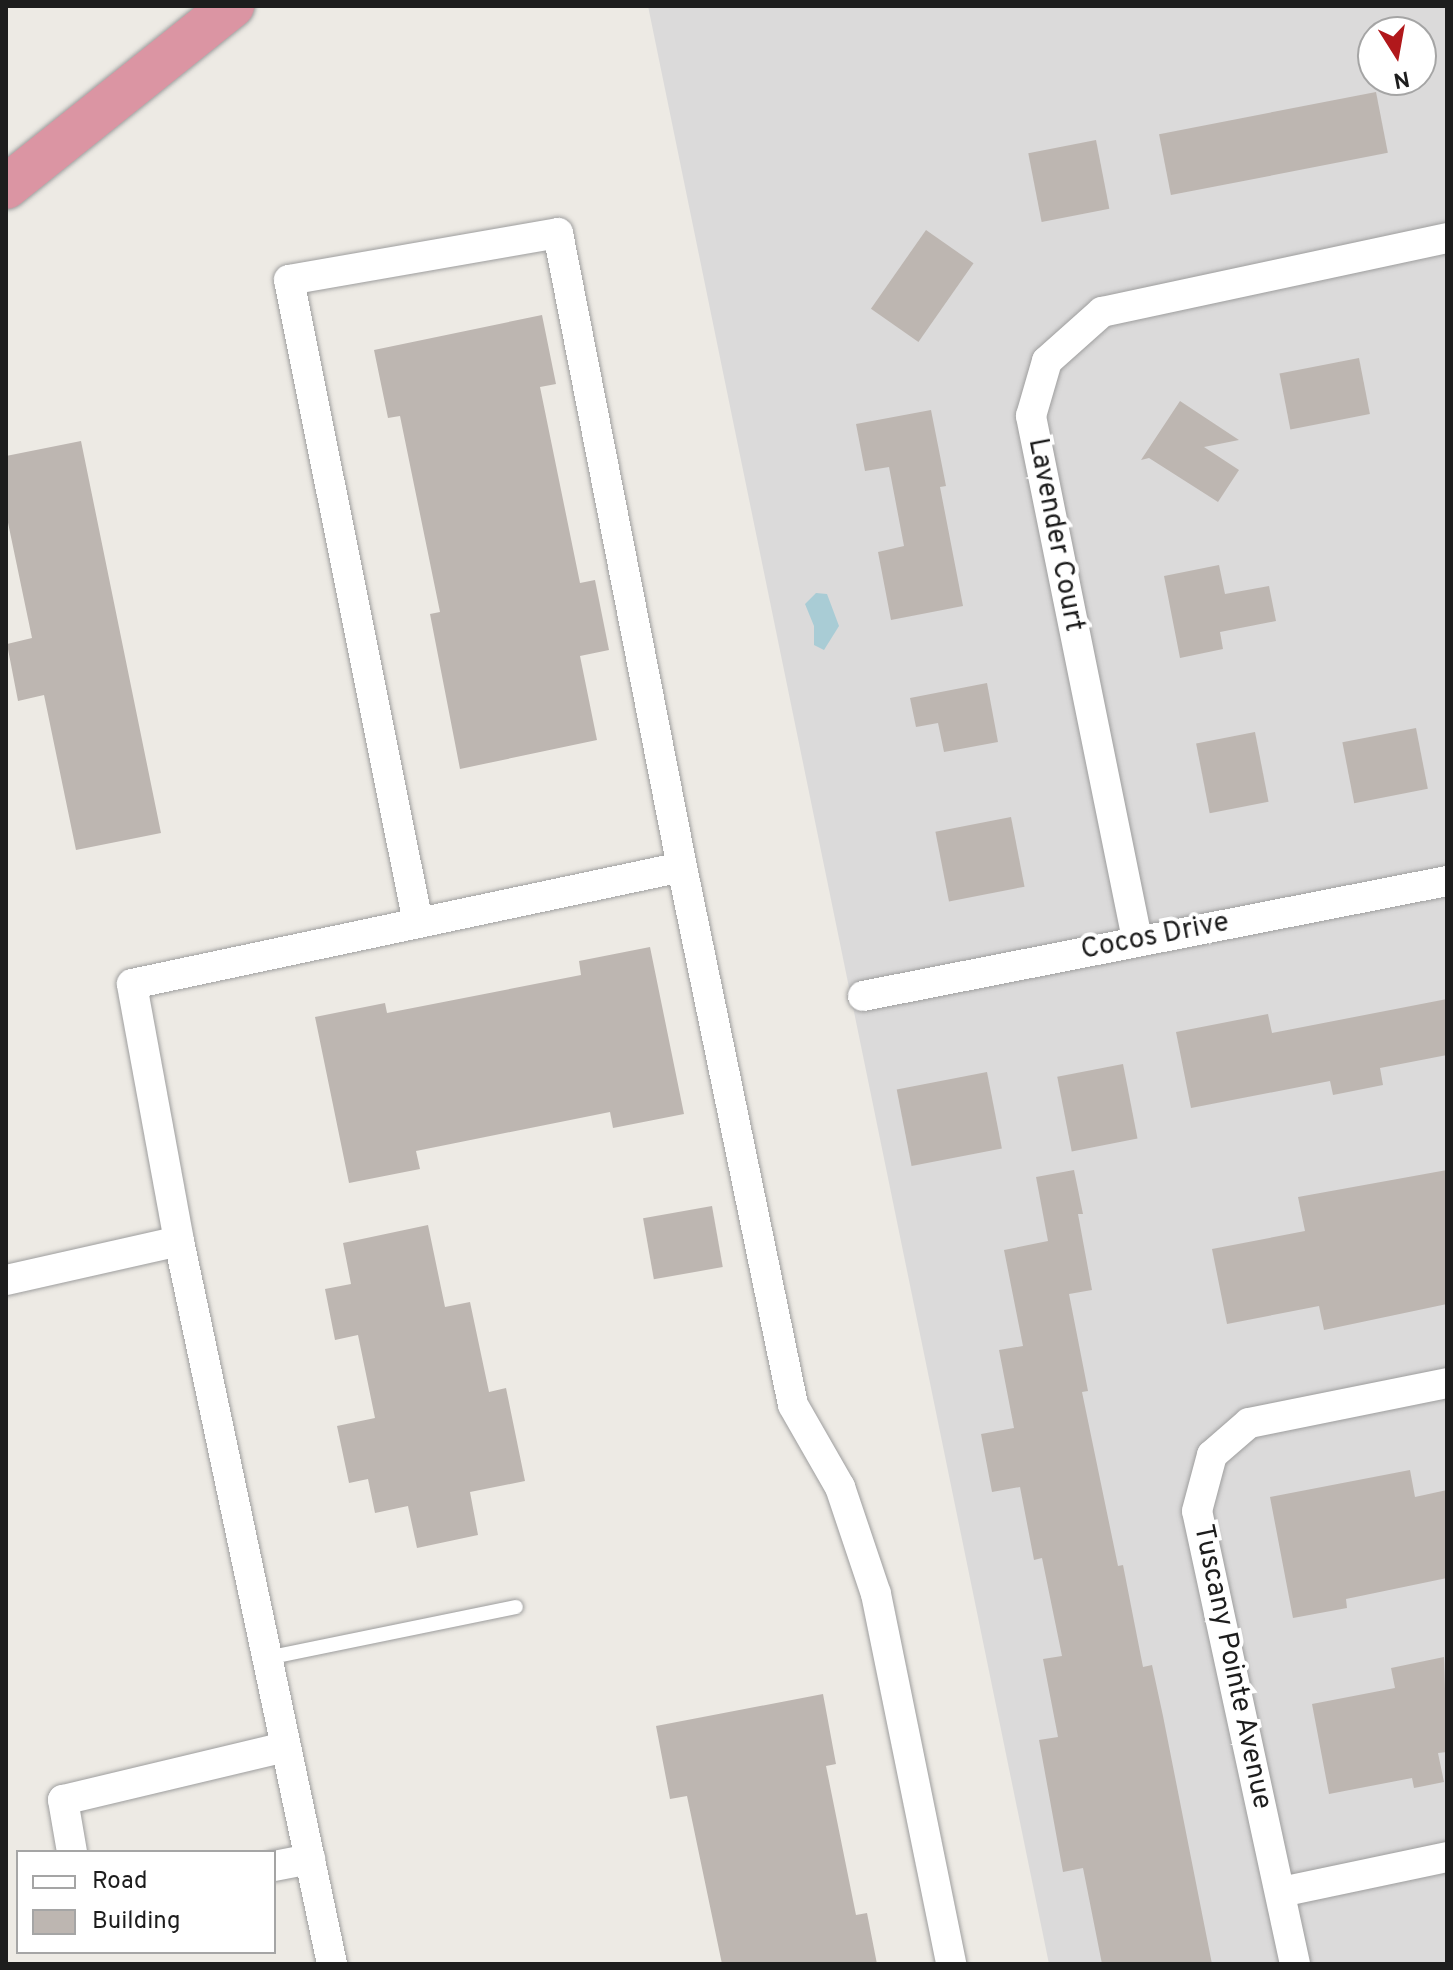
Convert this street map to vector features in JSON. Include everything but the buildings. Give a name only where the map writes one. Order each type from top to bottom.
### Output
[{"type":"highway","points":[[6,187],[232,6]]},
{"type":"street","points":[[418,923],[289,280],[558,233],[682,867],[793,1405],[840,1487],[876,1594],[951,1964]]},
{"type":"street","name":"Lavender Court","points":[[1137,939],[1031,416],[1047,361],[1102,312],[1447,238]]},
{"type":"street","points":[[332,1964],[179,1241],[132,984],[682,867]]},
{"type":"street","name":"Cocos Drive","points":[[863,996],[1137,939],[1447,881]]},
{"type":"street","points":[[6,1280],[179,1241]]},
{"type":"street","name":"Tuscany Pointe Avenue","points":[[1295,1964],[1197,1511],[1212,1455],[1249,1423],[1447,1383]]},
{"type":"street","points":[[72,1850],[63,1800],[286,1747]]},
{"type":"street","points":[[1281,1892],[1447,1857]]},
{"type":"street","points":[[276,1866],[310,1859]]},
{"type":"lane","points":[[267,1658],[516,1607]]},
{"type":"shaded area","points":[[648,6],[1447,6],[1447,1964],[1049,1964]]},
{"type":"water","points":[[816,593],[827,594],[839,626],[824,650],[814,645],[814,626],[805,604]]}]
